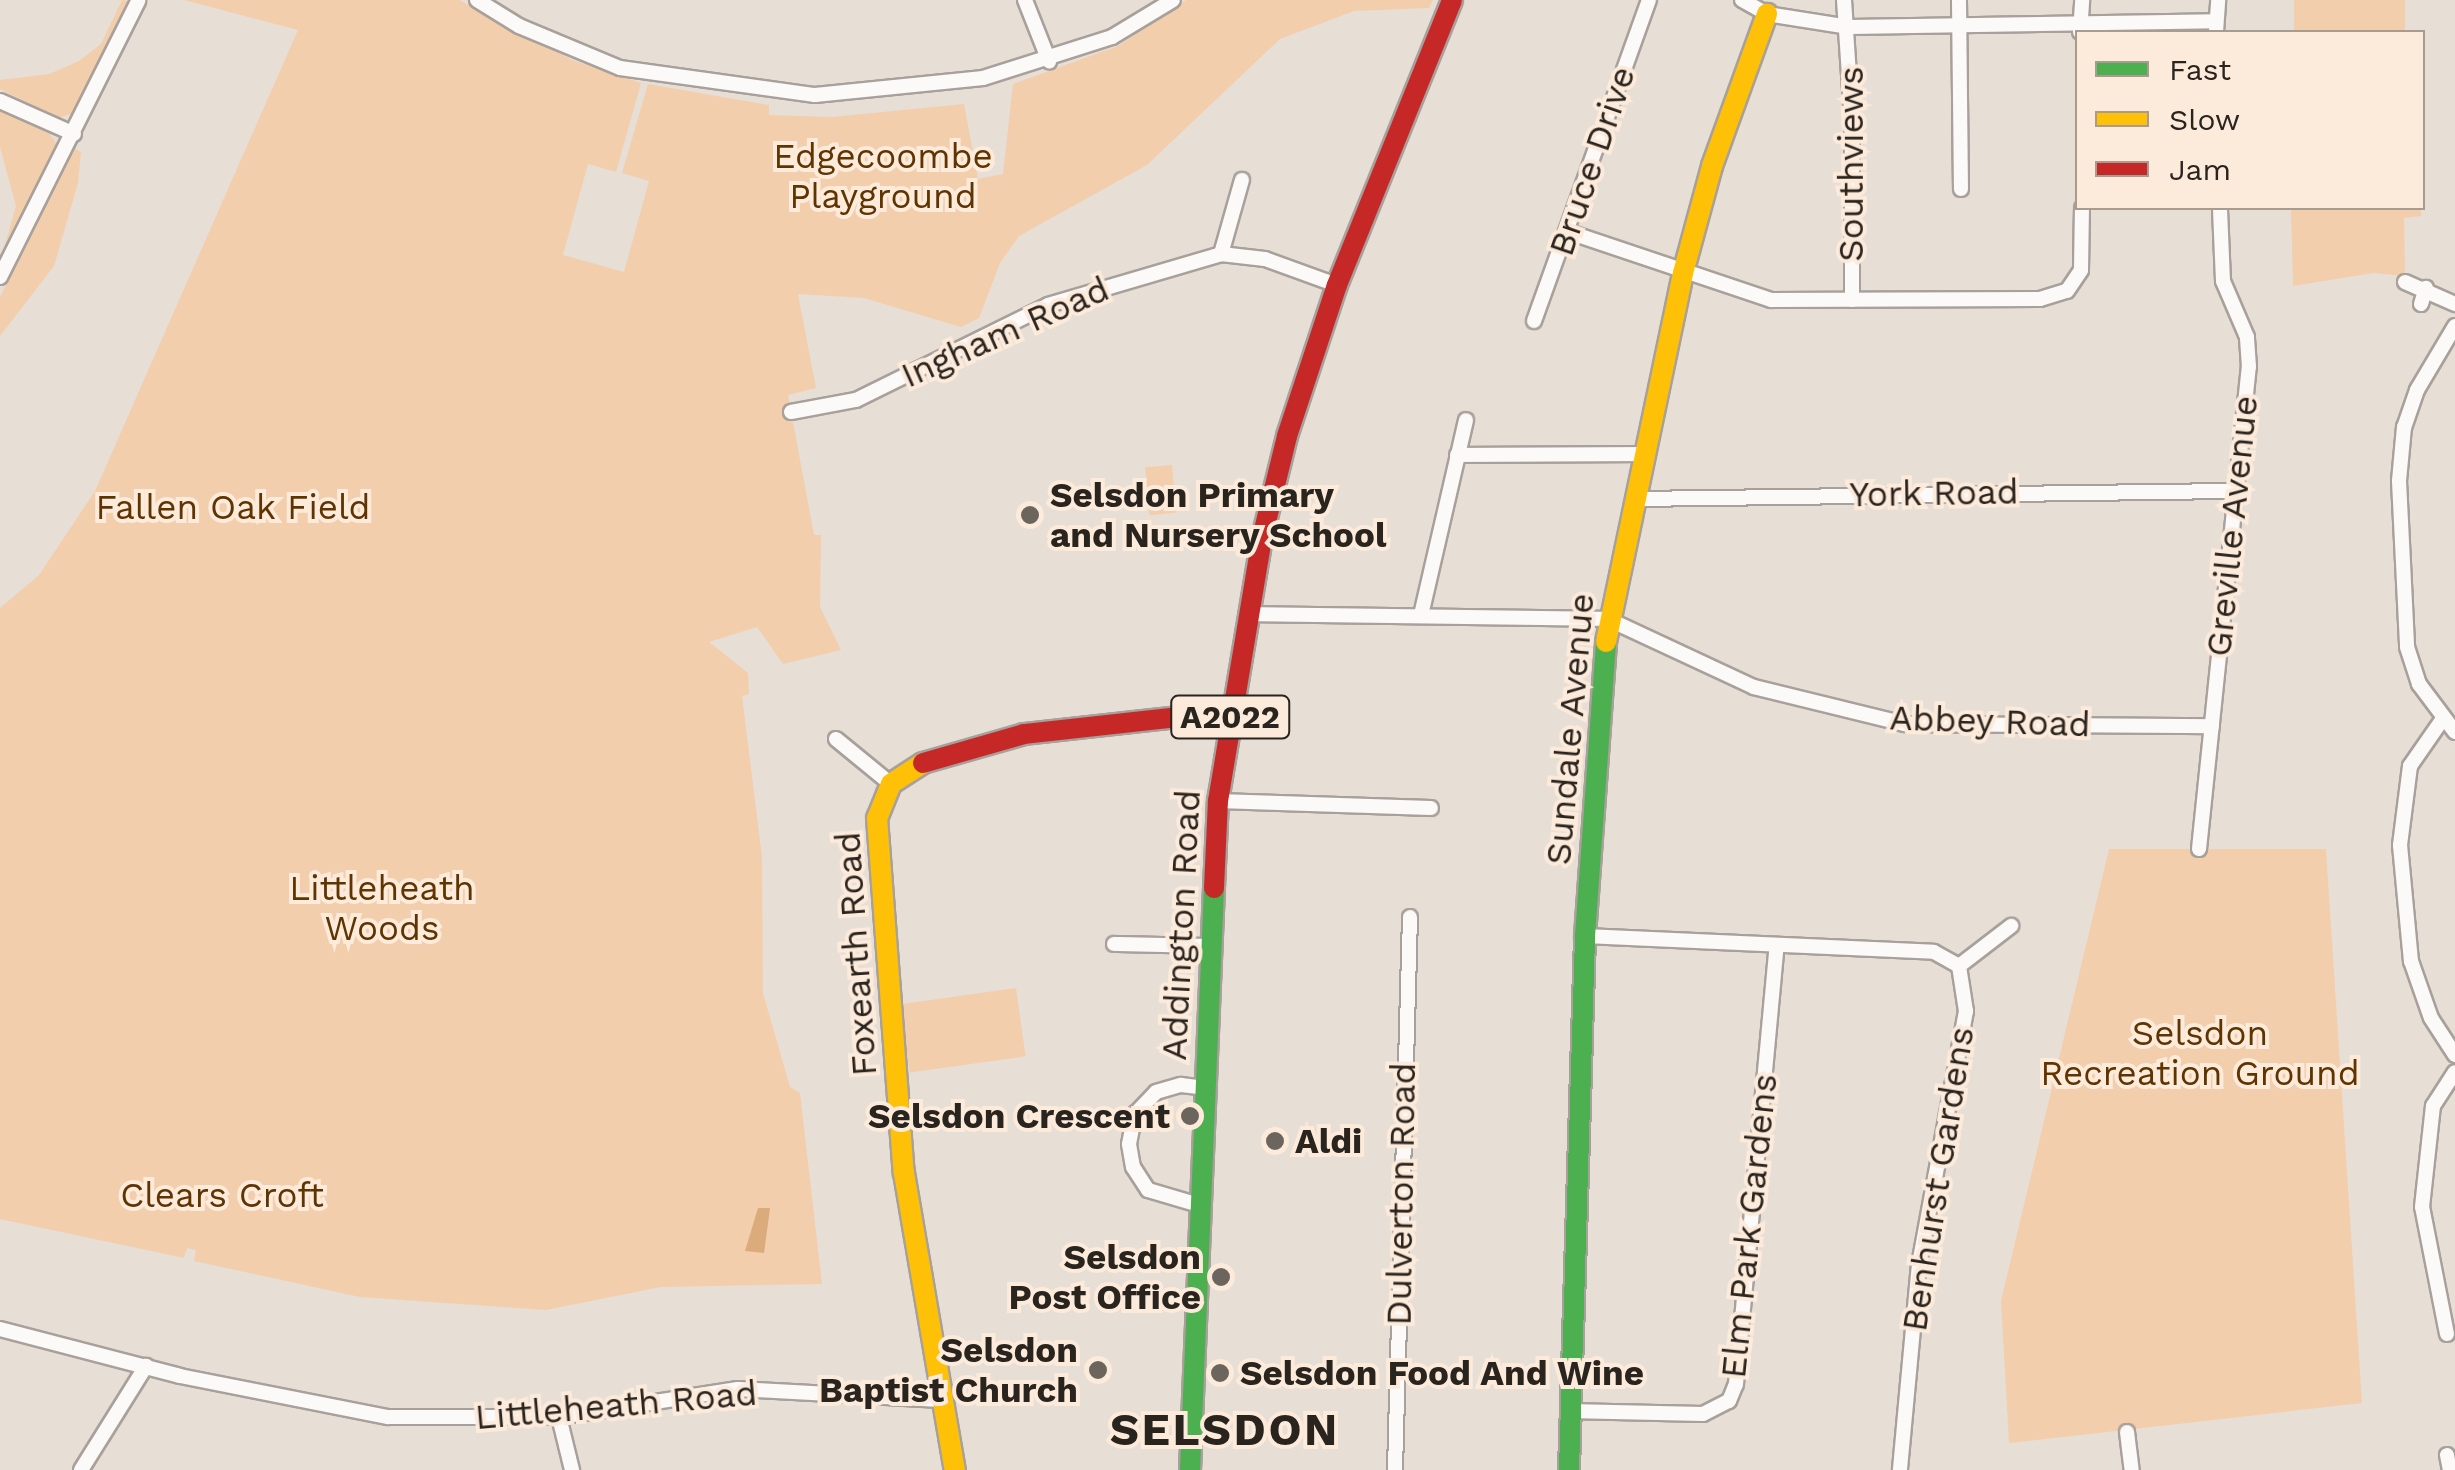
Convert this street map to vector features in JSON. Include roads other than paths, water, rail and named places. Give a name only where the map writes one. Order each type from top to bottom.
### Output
[{"type":"street","points":[[478,0],[519,26],[620,68],[728,88],[815,95],[896,91],[1049,61],[1112,37],[1173,0]]},
{"type":"street","points":[[1026,0],[1049,61]]},
{"type":"street","name":"Addington Road","points":[[1190,1470],[1218,802],[1231,711],[1287,436],[1337,285],[1452,0]]},
{"type":"street","name":"Bruce Drive","points":[[1534,321],[1569,232],[1648,0]]},
{"type":"street","points":[[1742,0],[1767,14],[1850,27],[2080,28],[2216,27],[2218,0]]},
{"type":"street","name":"Southviews","points":[[1844,0],[1850,27],[1852,300]]},
{"type":"street","points":[[1958,0],[1962,189]]},
{"type":"street","points":[[2080,28],[2082,0]]},
{"type":"street","points":[[0,277],[138,1]]},
{"type":"street","name":"Sundale Avenue","points":[[1569,1470],[1585,936],[1608,619],[1684,273],[1712,166],[1767,14]]},
{"type":"street","points":[[0,101],[74,134]]},
{"type":"street","points":[[1221,254],[1242,180]]},
{"type":"street","points":[[1569,232],[1771,300],[2040,299],[2066,291],[2081,270],[2082,210]]},
{"type":"street","name":"Greville Avenue","points":[[2200,850],[2249,366],[2247,337],[2223,281],[2220,210]]},
{"type":"street","name":"Ingham Road","points":[[791,412],[856,400],[1048,304],[1221,254],[1265,259],[1337,285]]},
{"type":"street","points":[[2404,282],[2426,288],[2455,304]]},
{"type":"street","points":[[2421,304],[2426,288]]},
{"type":"street","points":[[2455,326],[2417,390],[2404,427],[2398,480],[2400,600],[2407,647],[2419,684],[2442,720],[2455,732]]},
{"type":"street","points":[[1421,615],[1466,420]]},
{"type":"street","points":[[1457,455],[1645,454]]},
{"type":"street","name":"York Road","points":[[1636,499],[2234,492]]},
{"type":"street","points":[[1249,614],[1608,619]]},
{"type":"street","name":"Abbey Road","points":[[1608,619],[1754,688],[1905,724],[2212,726]]},
{"type":"street","name":"Foxearth Road","points":[[954,1470],[904,1172],[876,855],[877,818],[891,784],[934,756],[1024,734],[1231,711]]},
{"type":"street","points":[[2442,720],[2410,766],[2400,845],[2415,977],[2455,1055]]},
{"type":"street","points":[[836,739],[891,784]]},
{"type":"street","points":[[1218,802],[1431,808]]},
{"type":"street","name":"Dulverton Road","points":[[1395,1470],[1410,917]]},
{"type":"street","points":[[1585,936],[1934,952],[1960,966],[2011,926]]},
{"type":"street","points":[[1114,944],[1211,946]]},
{"type":"street","name":"Elm Park Gardens","points":[[1568,1411],[1704,1414],[1729,1401],[1777,946]]},
{"type":"street","name":"Benhurst Gardens","points":[[1900,1470],[1918,1264],[1966,1011],[1960,966]]},
{"type":"street","points":[[2448,1334],[2422,1207],[2432,1106],[2455,1072]]},
{"type":"street","points":[[1199,1206],[1148,1190],[1133,1167],[1129,1144],[1135,1114],[1156,1092],[1180,1084],[1205,1088]]},
{"type":"street","name":"Littleheath Road","points":[[0,1330],[146,1366],[388,1417],[558,1417],[738,1389],[941,1400]]},
{"type":"street","points":[[81,1470],[146,1366]]},
{"type":"street","points":[[558,1417],[572,1470]]},
{"type":"street","points":[[2127,1432],[2132,1470]]},
{"type":"place","name":"Selsdon Primary and Nursery School","points":[[1030,515]]},
{"type":"place","name":"Selsdon Crescent","points":[[1190,1116]]},
{"type":"place","name":"Aldi","points":[[1275,1141]]},
{"type":"place","name":"Selsdon Post Office","points":[[1221,1277]]},
{"type":"place","name":"Selsdon Baptist Church","points":[[1098,1370]]},
{"type":"place","name":"Selsdon Food And Wine","points":[[1220,1373]]},
{"type":"district","name":"SELSDON","points":[[1225,1430]]},
{"type":"park label","name":"Edgecoombe Playground","points":[[883,176]]},
{"type":"park label","name":"Fallen Oak Field","points":[[233,507]]},
{"type":"park label","name":"Littleheath Woods","points":[[382,908]]},
{"type":"park label","name":"Selsdon Recreation Ground","points":[[2200,1053]]},
{"type":"park label","name":"Clears Croft","points":[[222,1195]]}]
